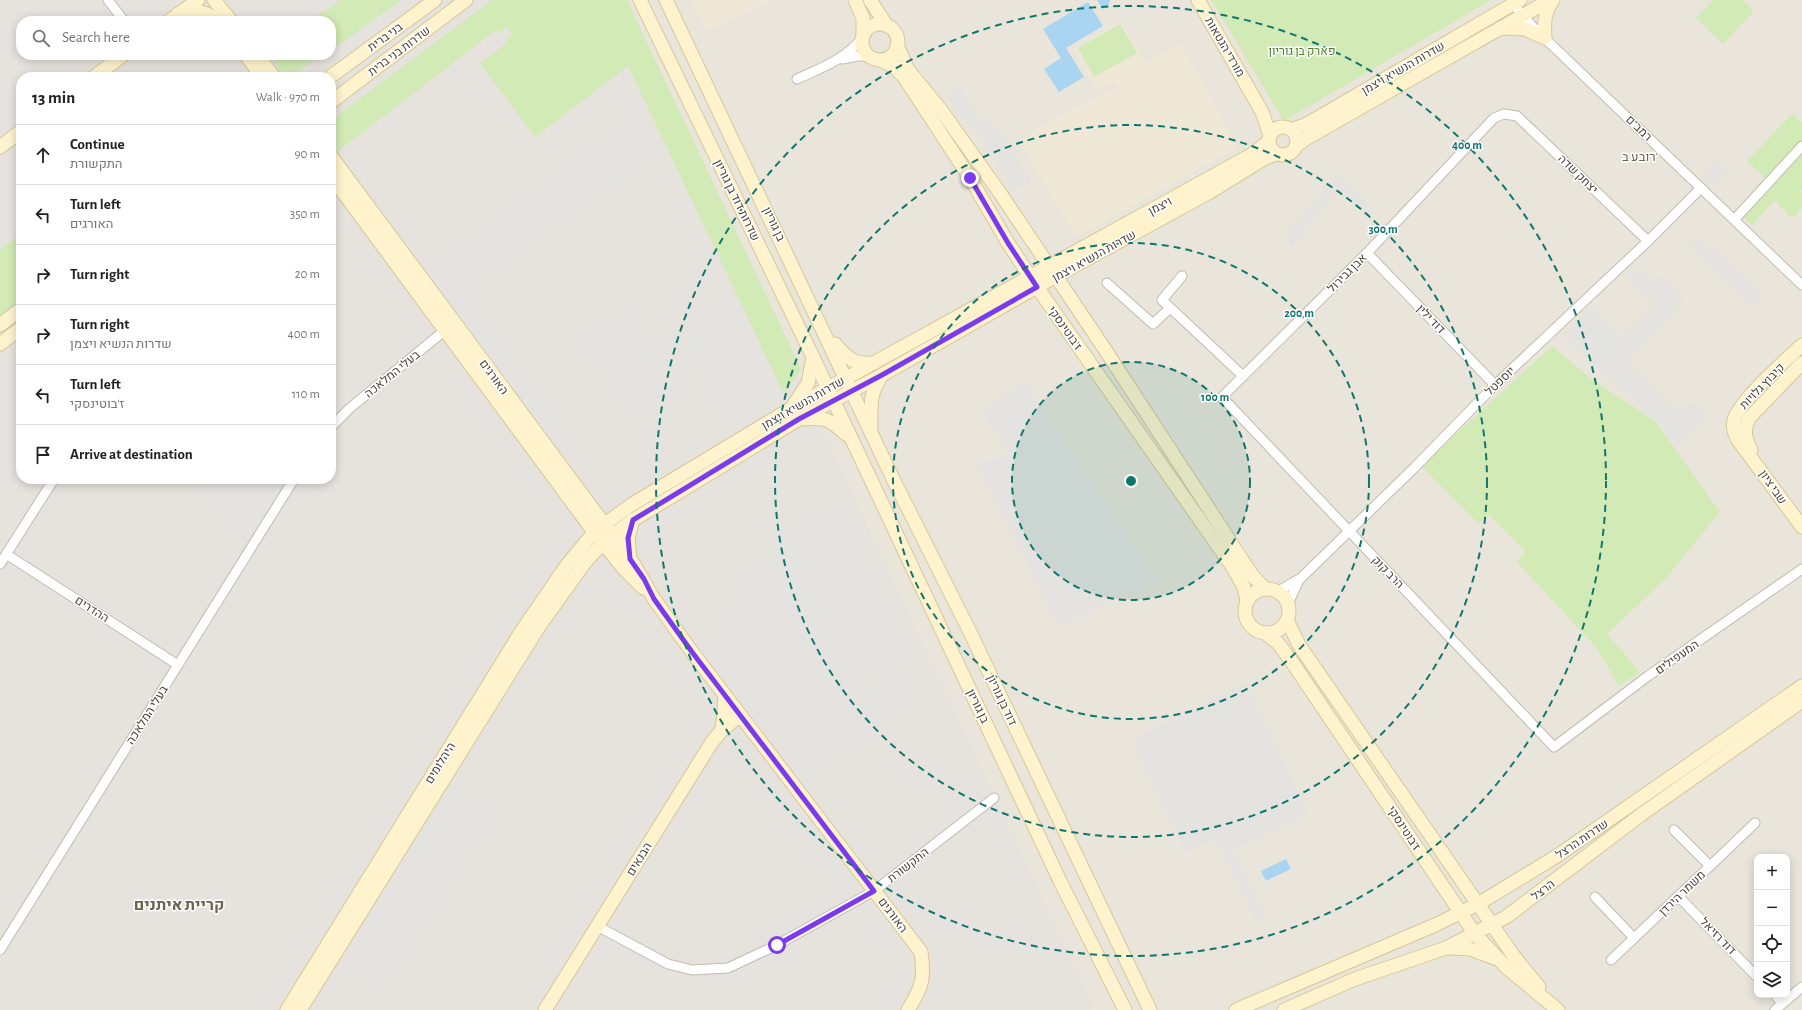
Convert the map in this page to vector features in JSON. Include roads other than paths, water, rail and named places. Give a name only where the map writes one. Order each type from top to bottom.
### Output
[{"type":"street","points":[[108,0],[120,16]]},
{"type":"street","points":[[177,16],[198,0]]},
{"type":"street","points":[[208,0],[217,16]]},
{"type":"street","points":[[214,0],[227,16]]},
{"type":"street","name":"בני ברית","points":[[336,72],[435,0]]},
{"type":"street","name":"שדרות בני ברית","points":[[336,98],[466,0]]},
{"type":"street","name":"שדרות דוד בן גוריון","points":[[640,0],[833,401]]},
{"type":"street","name":"בן גוריון","points":[[666,0],[826,334]]},
{"type":"street","points":[[855,0],[863,18],[863,48],[875,58]]},
{"type":"street","points":[[797,79],[850,56],[875,58],[891,56],[897,45],[896,34],[887,26],[870,0]]},
{"type":"street","name":"מורדי הגטאות","points":[[1198,0],[1267,123],[1269,139]]},
{"type":"street","points":[[1499,28],[1525,29],[1545,38],[1545,13],[1551,0]]},
{"type":"street","name":"שדרות הנשיא ויצמן","points":[[1296,146],[1499,28],[1551,0]]},
{"type":"street","name":"שדרות הנשיא ויצמן","points":[[1287,129],[1307,124],[1516,2]]},
{"type":"street","name":"רמב\"ם","points":[[1516,2],[1522,15],[1545,38],[1802,285]]},
{"type":"street","points":[[183,16],[202,12],[212,16]]},
{"type":"street","points":[[839,60],[854,48],[872,26],[880,24],[887,26]]},
{"type":"street","name":"ז'בוטינסקי","points":[[897,45],[904,64],[952,126],[1053,272],[1252,575],[1271,590]]},
{"type":"street","name":"ז'בוטינסקי","points":[[875,58],[893,66],[904,77],[970,178],[1034,283],[1232,566],[1244,587],[1247,601]]},
{"type":"street","points":[[101,72],[116,60]]},
{"type":"street","points":[[251,60],[264,72]]},
{"type":"street","points":[[260,60],[266,72]]},
{"type":"street","name":"מורדי הגטאות","points":[[1252,94],[1287,129]]},
{"type":"street","name":"יצחק שדה","points":[[1504,114],[1517,116],[1648,241]]},
{"type":"street","name":"אבן גבירול","points":[[1222,397],[1367,253],[1494,118],[1504,114]]},
{"type":"street","points":[[1275,129],[1287,129],[1296,136],[1296,146],[1288,155],[1276,154],[1271,149],[1269,139],[1275,129]]},
{"type":"street","points":[[0,147],[16,135]]},
{"type":"street","name":"ויצמן","points":[[1053,272],[1251,156],[1269,139]]},
{"type":"street","points":[[1735,219],[1802,146]]},
{"type":"street","name":"שדרות הנשיא ויצמן","points":[[599,528],[620,512],[796,414],[833,401],[853,391],[880,369],[1053,272],[1210,192],[1265,158],[1276,154]]},
{"type":"street","name":"האורגים","points":[[336,163],[450,326],[607,539],[634,580],[654,599],[740,715],[921,952],[924,971],[920,990],[908,1010]]},
{"type":"street","name":"האורגים","points":[[336,182],[590,506],[599,528]]},
{"type":"street","name":"יוספטל","points":[[1288,604],[1301,578],[1495,385],[1648,241],[1701,188]]},
{"type":"street","name":"דוד ילין","points":[[1367,253],[1495,385]]},
{"type":"street","points":[[1182,276],[1162,300],[1243,376]]},
{"type":"street","points":[[1107,283],[1153,324],[1170,308]]},
{"type":"street","points":[[0,325],[16,313]]},
{"type":"street","name":"בעלי המלאכה","points":[[336,422],[350,408],[450,326]]},
{"type":"street","points":[[0,344],[16,332]]},
{"type":"street","points":[[826,334],[844,355],[861,364],[880,369],[871,397],[870,431]]},
{"type":"street","points":[[826,334],[853,391]]},
{"type":"street","name":"קיבוץ גלויות","points":[[1734,433],[1734,419],[1741,407],[1802,345]]},
{"type":"street","points":[[813,357],[808,383],[796,414],[821,417],[828,420],[850,438]]},
{"type":"street","name":"קיבוץ גלויות","points":[[1746,424],[1754,412],[1802,363]]},
{"type":"street","name":"שדרות הנשיא ויצמן","points":[[607,539],[633,520],[796,414],[827,388],[847,378],[880,369]]},
{"type":"street","name":"דוד בן גוריון","points":[[853,391],[870,431],[970,632],[1150,1009]]},
{"type":"street","name":"הרב קוק","points":[[1222,397],[1554,747]]},
{"type":"street","name":"בן גוריון","points":[[833,401],[1060,881],[1124,1009]]},
{"type":"street","name":"שבי ציון","points":[[1746,424],[1745,435],[1758,466]]},
{"type":"street","name":"שבי ציון","points":[[1734,433],[1802,527]]},
{"type":"street","points":[[0,564],[51,484]]},
{"type":"street","name":"בעלי המלאכה","points":[[0,950],[291,484]]},
{"type":"street","points":[[590,506],[606,511],[620,512]]},
{"type":"street","points":[[630,559],[628,538],[633,520]]},
{"type":"street","name":"היהלומים","points":[[294,1009],[521,632],[567,565],[599,528]]},
{"type":"street","name":"האורגים","points":[[607,539],[630,559],[644,579],[654,599]]},
{"type":"street","name":"היהלומים","points":[[294,1009],[310,994],[538,628],[586,561],[607,539]]},
{"type":"street","name":"ההדרים","points":[[6,554],[178,665]]},
{"type":"street","name":"המעפילים","points":[[1554,747],[1648,676],[1802,569]]},
{"type":"street","name":"יוספטל","points":[[1271,590],[1301,578]]},
{"type":"street","points":[[1271,590],[1285,598],[1289,610],[1287,620],[1278,630],[1265,632],[1255,629],[1247,621],[1245,612],[1247,601],[1254,593],[1271,590]]},
{"type":"street","name":"ז'בוטינסקי","points":[[1287,620],[1299,645],[1492,925],[1513,955],[1558,1010]]},
{"type":"street","name":"ז'בוטינסקי","points":[[1265,632],[1277,642],[1290,659],[1396,815],[1460,913],[1476,934],[1499,961],[1558,1010]]},
{"type":"street","name":"שדרות הרצל","points":[[1236,1010],[1347,963],[1478,904],[1556,856],[1802,686]]},
{"type":"street","points":[[722,730],[725,694]]},
{"type":"street","name":"שדרות הרצל","points":[[1592,852],[1802,701]]},
{"type":"street","name":"הבנאים","points":[[545,1010],[712,742],[722,730],[740,715]]},
{"type":"street","name":"התקשורת","points":[[597,926],[668,964],[692,970],[728,968],[777,945],[874,891],[994,798]]},
{"type":"street","points":[[1710,866],[1755,823]]},
{"type":"street","name":"משמר הירדן","points":[[1611,960],[1710,866],[1674,830]]},
{"type":"street","name":"הרצל","points":[[1492,925],[1530,900],[1592,852]]},
{"type":"street","name":"דוד רזיאל","points":[[1678,896],[1754,974]]},
{"type":"street","points":[[1596,897],[1634,938]]},
{"type":"street","points":[[1284,1010],[1366,975],[1446,948],[1492,925]]},
{"type":"street","points":[[1446,948],[1470,949],[1499,961]]},
{"type":"street","points":[[1775,1010],[1802,987]]},
{"type":"street","points":[[310,994],[314,1010]]},
{"type":"street","points":[[1778,998],[1782,1003]]},
{"type":"water","points":[[1097,0],[1110,0],[1108,7],[1102,9]]},
{"type":"water","points":[[1088,2],[1103,26],[1066,48],[1084,77],[1059,92],[1044,69],[1061,58],[1043,29]]},
{"type":"water","points":[[1286,859],[1291,869],[1266,881],[1261,871]]},
{"type":"district","name":"רובע ב'","points":[[1640,157]]},
{"type":"district","name":"קריית איתנים","points":[[179,905]]},
{"type":"park label","name":"פארק בן גוריון","points":[[1302,51]]}]
